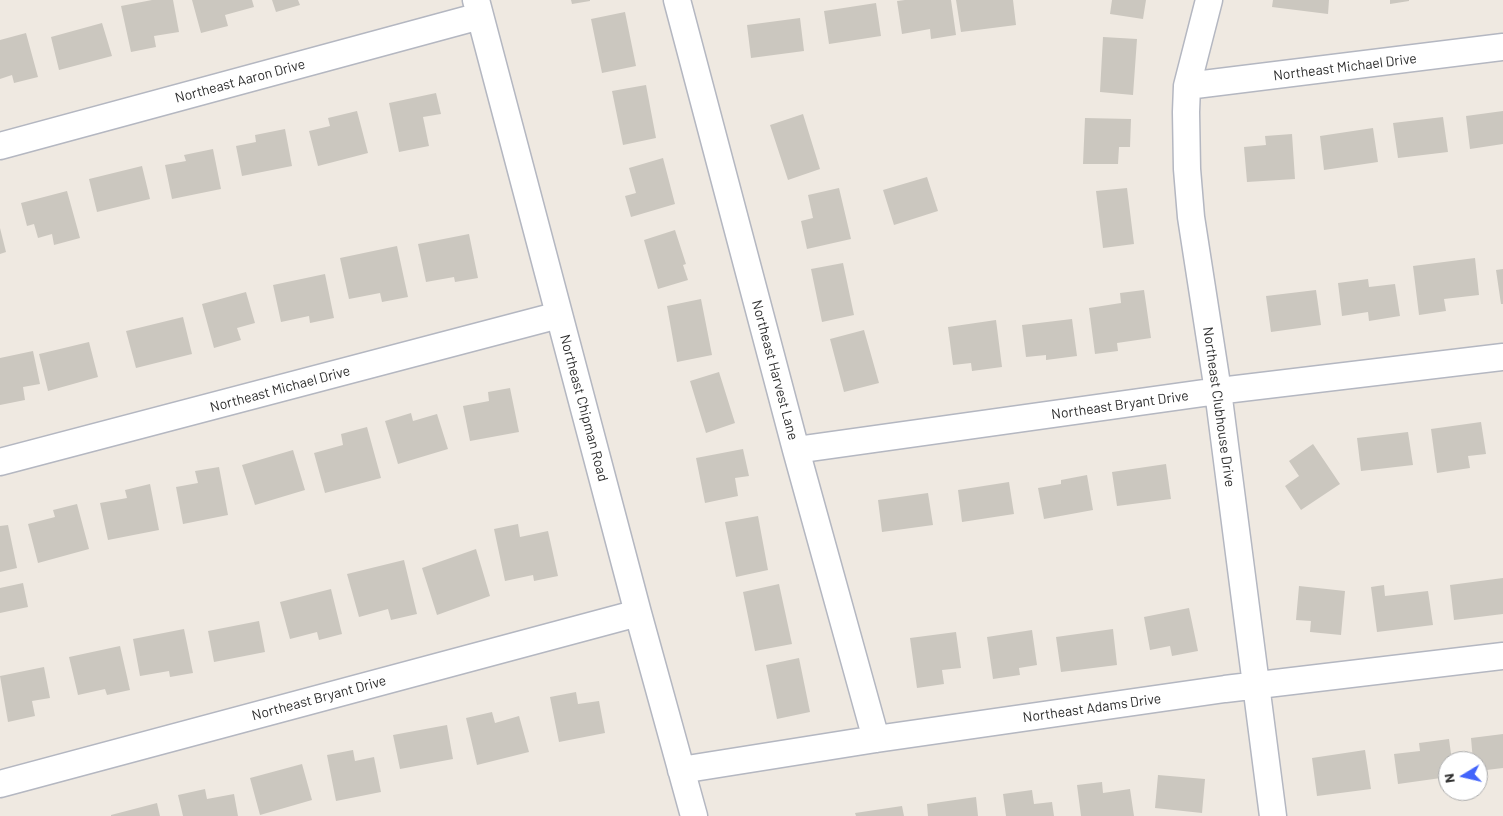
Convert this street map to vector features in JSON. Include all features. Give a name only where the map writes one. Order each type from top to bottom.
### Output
[{"type":"street","name":"Northeast Harvest Lane","points":[[678,0],[796,450],[876,739]]},
{"type":"street","name":"Northeast Clubhouse Drive","points":[[1209,0],[1187,86],[1187,169],[1191,217],[1218,391],[1273,816]]},
{"type":"street","name":"Northeast Aaron Drive","points":[[0,146],[478,8]]},
{"type":"street","name":"Northeast Chipman Road","points":[[478,8],[638,613],[694,816]]},
{"type":"street","name":"Northeast Michael Drive","points":[[1187,86],[1503,47]]},
{"type":"street","name":"Northeast Michael Drive","points":[[0,462],[559,315]]},
{"type":"street","name":"Northeast Bryant Drive","points":[[796,450],[1218,391],[1503,357]]},
{"type":"street","name":"Northeast Bryant Drive","points":[[0,784],[638,613]]},
{"type":"street","name":"Northeast Adams Drive","points":[[681,770],[876,739],[1256,685],[1503,656]]},
{"type":"building","points":[[152,0],[173,0],[179,32],[154,36],[156,47],[131,52],[121,6]]},
{"type":"building","points":[[192,0],[252,0],[254,7],[225,15],[228,26],[201,33]]},
{"type":"building","points":[[272,0],[298,0],[300,5],[276,12]]},
{"type":"building","points":[[571,0],[590,0],[590,1],[572,4]]},
{"type":"building","points":[[951,0],[956,35],[931,39],[930,29],[902,34],[897,1]]},
{"type":"building","points":[[956,0],[1013,0],[1016,25],[961,32]]},
{"type":"building","points":[[1112,0],[1146,0],[1143,19],[1110,14]]},
{"type":"building","points":[[1273,0],[1329,0],[1328,14],[1272,7]]},
{"type":"building","points":[[1390,0],[1409,0],[1409,1],[1390,4]]},
{"type":"building","points":[[876,3],[881,36],[829,44],[824,11]]},
{"type":"building","points":[[625,12],[636,66],[602,73],[591,19]]},
{"type":"building","points":[[800,18],[804,51],[751,58],[747,25]]},
{"type":"building","points":[[102,23],[112,56],[59,70],[51,37]]},
{"type":"building","points":[[26,33],[38,77],[14,83],[12,75],[0,79],[0,40]]},
{"type":"building","points":[[1103,37],[1137,39],[1133,95],[1100,92]]},
{"type":"building","points":[[646,85],[656,138],[623,145],[612,91]]},
{"type":"building","points":[[436,93],[441,114],[423,117],[429,146],[399,152],[389,103]]},
{"type":"building","points":[[357,111],[368,153],[318,166],[309,131],[330,126],[328,118]]},
{"type":"building","points":[[1503,111],[1503,144],[1470,149],[1466,116]]},
{"type":"building","points":[[803,114],[820,169],[788,180],[770,125]]},
{"type":"building","points":[[1443,117],[1448,152],[1398,158],[1393,123]]},
{"type":"building","points":[[1085,118],[1131,119],[1130,147],[1119,147],[1118,164],[1083,164]]},
{"type":"building","points":[[1373,128],[1378,162],[1324,170],[1320,136]]},
{"type":"building","points":[[285,129],[292,166],[242,176],[236,146],[256,142],[255,135]]},
{"type":"building","points":[[1292,134],[1295,179],[1247,182],[1244,147],[1266,145],[1265,136]]},
{"type":"building","points":[[213,149],[221,189],[172,199],[165,165],[186,161],[184,155]]},
{"type":"building","points":[[663,158],[675,204],[631,217],[625,196],[636,193],[629,168]]},
{"type":"building","points":[[142,166],[150,199],[97,212],[89,179]]},
{"type":"building","points":[[927,177],[938,211],[894,225],[883,190]]},
{"type":"building","points":[[839,188],[851,239],[807,249],[801,221],[813,218],[808,195]]},
{"type":"building","points":[[1127,188],[1134,244],[1103,248],[1096,191]]},
{"type":"building","points":[[67,191],[80,238],[54,245],[52,234],[38,238],[34,224],[27,226],[21,203]]},
{"type":"building","points":[[0,228],[6,252],[0,254]]},
{"type":"building","points":[[675,230],[686,264],[683,265],[688,280],[658,289],[644,240]]},
{"type":"building","points":[[469,234],[478,278],[455,282],[454,277],[426,282],[418,244]]},
{"type":"building","points":[[397,246],[408,297],[382,302],[380,293],[349,299],[340,258]]},
{"type":"building","points":[[1475,258],[1479,295],[1444,299],[1446,311],[1419,315],[1413,266]]},
{"type":"building","points":[[843,263],[854,315],[822,322],[811,269]]},
{"type":"building","points":[[1503,269],[1503,304],[1501,304],[1496,270]]},
{"type":"building","points":[[325,274],[334,318],[310,323],[309,316],[281,322],[273,285]]},
{"type":"building","points":[[1368,279],[1369,287],[1395,284],[1400,316],[1369,321],[1368,312],[1342,316],[1338,283]]},
{"type":"building","points":[[1144,290],[1151,338],[1117,343],[1118,351],[1095,354],[1089,308],[1121,303],[1120,293]]},
{"type":"building","points":[[1316,290],[1321,325],[1271,332],[1266,296]]},
{"type":"building","points":[[246,292],[255,323],[237,328],[241,340],[214,348],[202,304]]},
{"type":"building","points":[[701,299],[712,355],[677,362],[667,306]]},
{"type":"building","points":[[183,317],[192,354],[136,368],[126,331]]},
{"type":"building","points":[[1072,319],[1077,356],[1046,360],[1046,355],[1026,357],[1022,325]]},
{"type":"building","points":[[996,320],[1002,367],[972,371],[971,363],[953,365],[948,327]]},
{"type":"building","points":[[864,330],[879,383],[844,392],[830,339]]},
{"type":"building","points":[[89,342],[98,377],[48,391],[39,354]]},
{"type":"building","points":[[33,351],[40,384],[23,387],[25,400],[0,405],[0,358]]},
{"type":"building","points":[[719,372],[735,423],[706,433],[690,381]]},
{"type":"building","points":[[510,388],[519,432],[470,441],[463,406],[489,401],[488,392]]},
{"type":"building","points":[[411,413],[413,421],[437,414],[448,449],[398,464],[385,421]]},
{"type":"building","points":[[1481,422],[1486,454],[1468,456],[1470,468],[1437,473],[1431,429]]},
{"type":"building","points":[[367,427],[381,478],[325,493],[314,453],[343,445],[341,434]]},
{"type":"building","points":[[1408,432],[1413,465],[1361,471],[1357,438]]},
{"type":"building","points":[[1313,444],[1340,484],[1301,510],[1285,486],[1299,476],[1289,461]]},
{"type":"building","points":[[743,449],[749,476],[735,478],[738,496],[705,503],[696,458]]},
{"type":"building","points":[[293,450],[305,490],[255,505],[242,465]]},
{"type":"building","points":[[1166,464],[1171,499],[1117,506],[1112,472]]},
{"type":"building","points":[[219,467],[228,515],[183,524],[176,487],[198,483],[195,471]]},
{"type":"building","points":[[1087,475],[1093,510],[1044,519],[1038,488],[1061,484],[1061,480]]},
{"type":"building","points":[[1009,482],[1014,514],[962,522],[958,490]]},
{"type":"building","points":[[150,484],[159,530],[108,540],[100,503],[127,498],[125,490]]},
{"type":"building","points":[[928,493],[933,525],[882,532],[878,500]]},
{"type":"building","points":[[77,504],[89,549],[38,563],[28,524],[55,517],[53,510]]},
{"type":"building","points":[[758,516],[768,570],[736,577],[725,522]]},
{"type":"building","points":[[518,524],[520,537],[548,531],[558,576],[534,581],[533,575],[505,581],[494,529]]},
{"type":"building","points":[[8,525],[17,568],[0,572],[0,526]]},
{"type":"building","points":[[476,549],[490,596],[437,615],[422,568]]},
{"type":"building","points":[[404,560],[417,614],[391,620],[388,609],[359,617],[347,574]]},
{"type":"building","points":[[1503,578],[1503,614],[1454,620],[1450,585]]},
{"type":"building","points":[[23,583],[28,607],[0,613],[0,588]]},
{"type":"building","points":[[779,584],[792,644],[755,651],[743,592]]},
{"type":"building","points":[[1384,585],[1385,596],[1428,591],[1433,625],[1377,632],[1371,587]]},
{"type":"building","points":[[1299,586],[1345,591],[1341,635],[1310,632],[1311,621],[1296,620]]},
{"type":"building","points":[[331,589],[342,634],[319,640],[317,632],[290,639],[280,602]]},
{"type":"building","points":[[1189,608],[1198,651],[1172,656],[1170,646],[1150,650],[1144,617]]},
{"type":"building","points":[[259,621],[265,652],[214,662],[208,631]]},
{"type":"building","points":[[184,629],[193,673],[170,677],[169,671],[140,676],[133,639]]},
{"type":"building","points":[[1113,629],[1117,665],[1061,672],[1056,637]]},
{"type":"building","points":[[1032,630],[1037,665],[1019,668],[1020,675],[993,679],[987,637]]},
{"type":"building","points":[[956,632],[961,668],[942,670],[944,684],[917,688],[910,638]]},
{"type":"building","points":[[120,646],[130,690],[107,695],[105,689],[78,695],[69,657]]},
{"type":"building","points":[[799,658],[810,712],[777,719],[766,665]]},
{"type":"building","points":[[44,667],[50,698],[32,701],[35,716],[8,722],[0,676]]},
{"type":"building","points":[[576,692],[578,704],[599,701],[605,733],[559,742],[550,697]]},
{"type":"building","points":[[492,712],[495,723],[519,716],[529,752],[477,765],[466,718]]},
{"type":"building","points":[[447,725],[453,759],[400,769],[393,735]]},
{"type":"building","points":[[1503,734],[1503,768],[1488,770],[1488,751],[1472,751],[1471,738]]},
{"type":"building","points":[[1449,739],[1451,751],[1438,751],[1438,778],[1398,784],[1394,754],[1420,751],[1419,743]]},
{"type":"building","points":[[353,750],[355,761],[374,757],[381,792],[336,801],[327,755]]},
{"type":"building","points":[[1365,750],[1371,789],[1317,796],[1312,758]]},
{"type":"building","points":[[302,764],[312,800],[260,815],[250,778]]},
{"type":"building","points":[[1158,775],[1205,779],[1202,813],[1155,808]]},
{"type":"building","points":[[1102,782],[1103,793],[1130,789],[1134,816],[1081,816],[1077,785]]},
{"type":"building","points":[[205,789],[207,799],[234,794],[238,816],[183,816],[178,795]]},
{"type":"building","points":[[1032,790],[1034,804],[1052,802],[1054,816],[1006,816],[1003,794]]},
{"type":"building","points":[[976,797],[978,816],[928,816],[927,804]]},
{"type":"building","points":[[157,803],[160,816],[111,816],[111,815]]},
{"type":"building","points":[[902,806],[904,816],[856,816],[855,813]]}]
